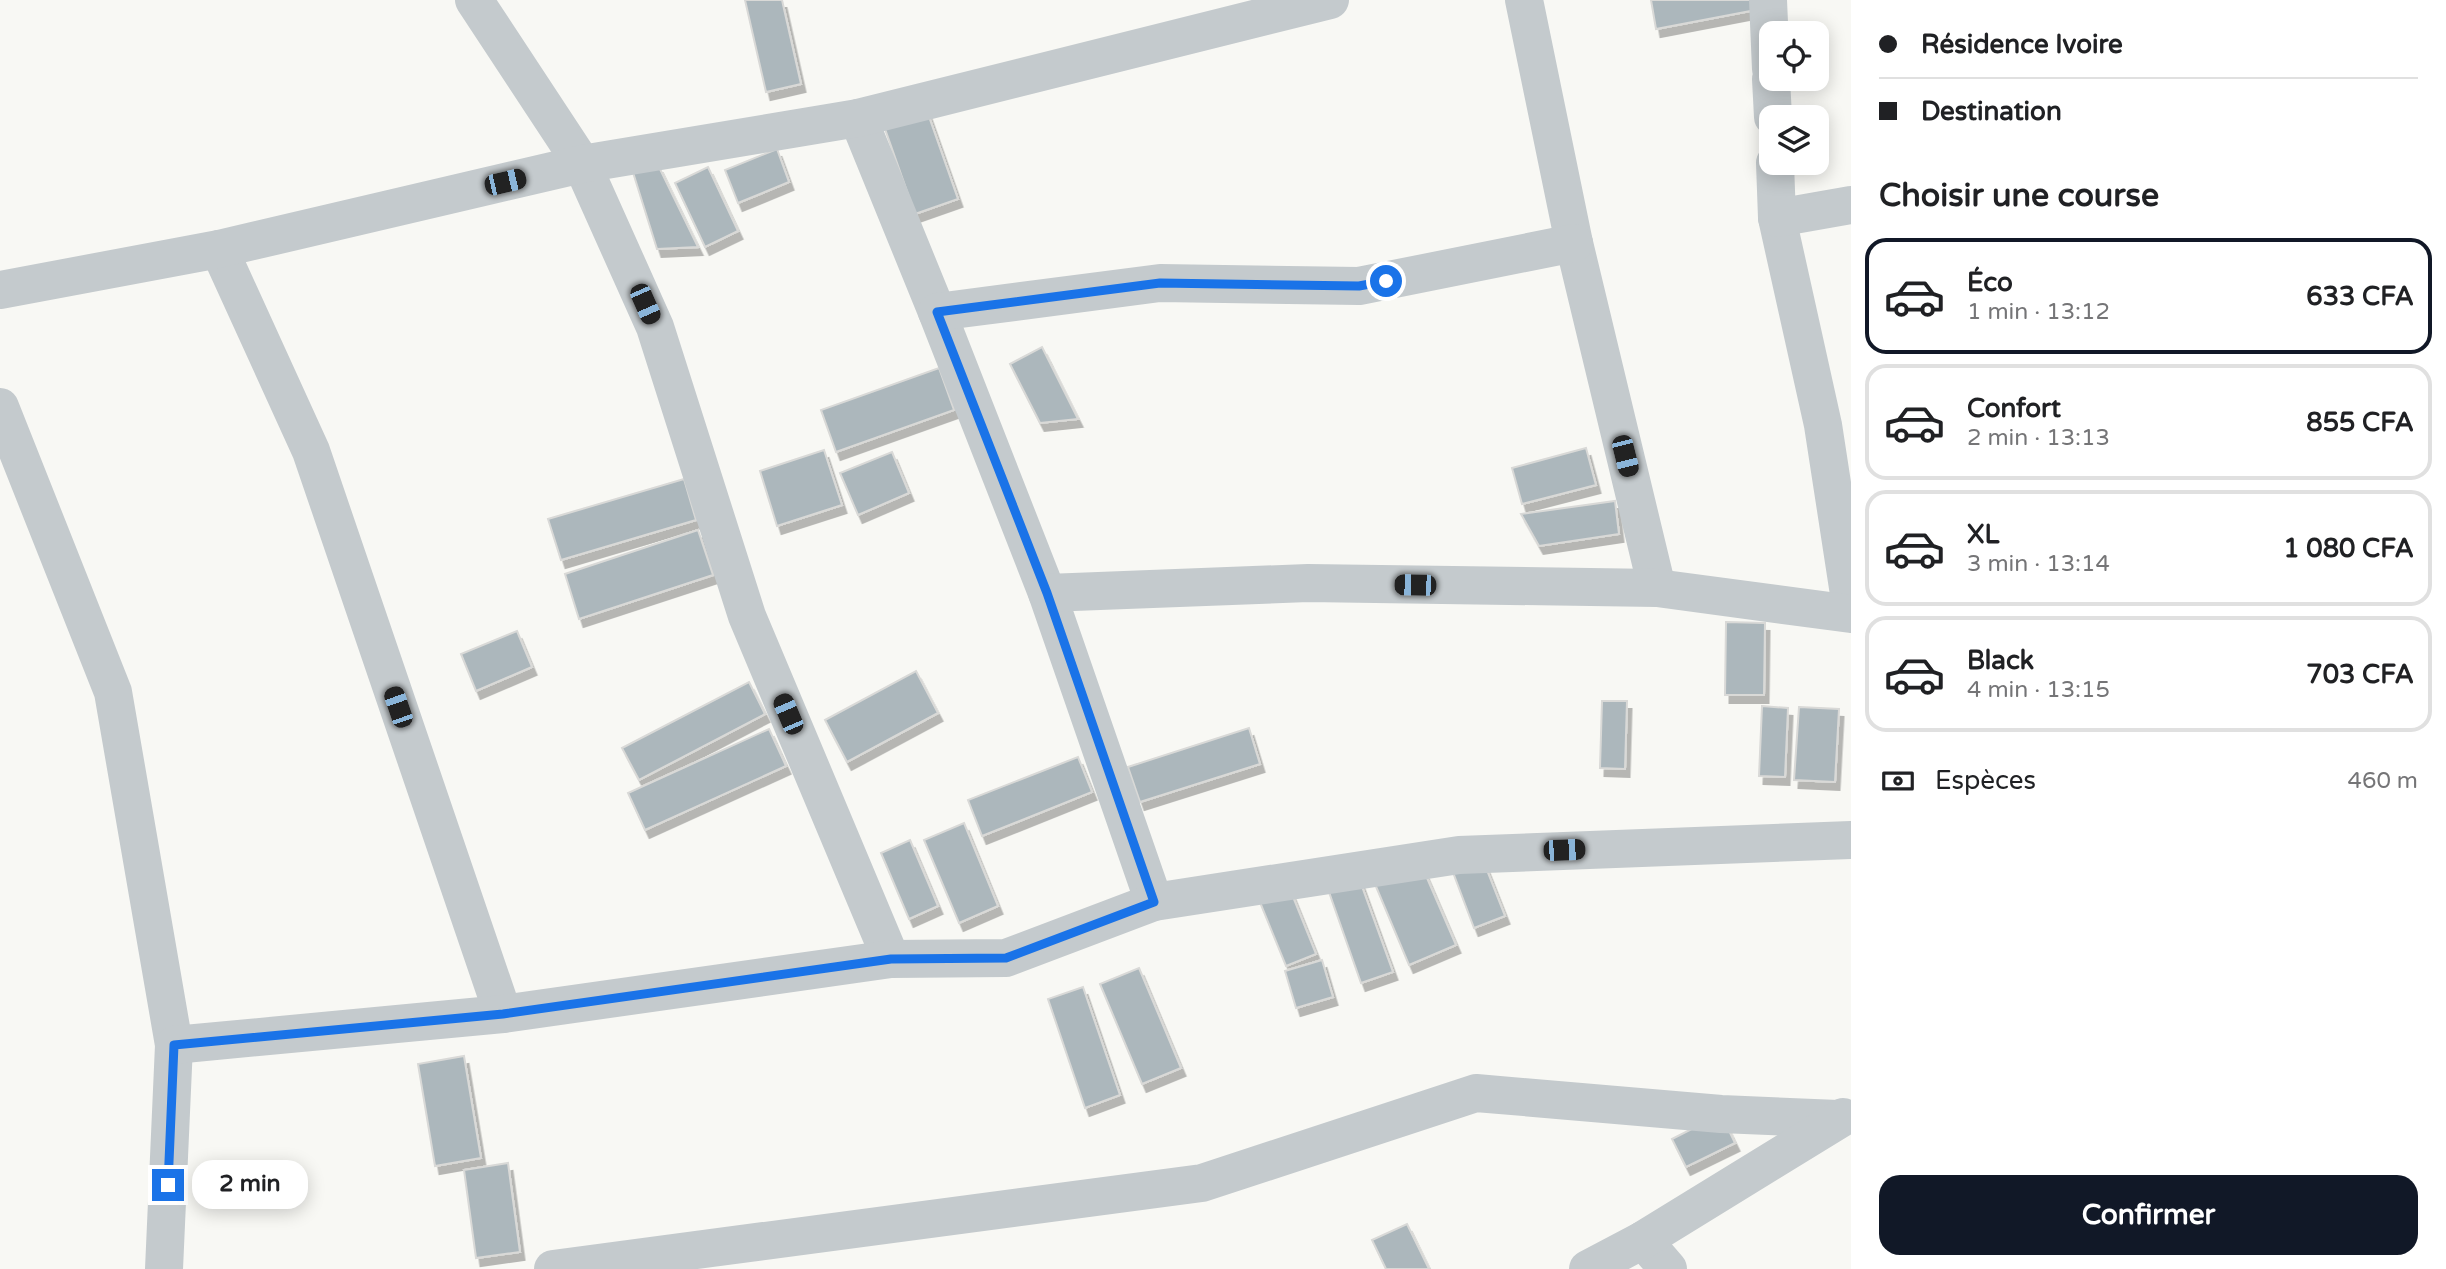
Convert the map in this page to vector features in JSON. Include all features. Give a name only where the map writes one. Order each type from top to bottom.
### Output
[{"type":"street","points":[[474,0],[582,164],[655,327],[747,616],[891,959]]},
{"type":"street","points":[[0,290],[219,249],[582,164],[858,118],[1330,0]]},
{"type":"street","points":[[1524,0],[1574,243],[1657,588]]},
{"type":"street","points":[[1768,0],[1769,21]]},
{"type":"street","points":[[858,118],[1047,593],[1154,902]]},
{"type":"street","points":[[1775,175],[1777,218],[1823,425],[1851,607]]},
{"type":"street","points":[[1777,218],[1851,205]]},
{"type":"street","points":[[937,312],[1160,283],[1359,286],[1574,243]]},
{"type":"street","points":[[219,249],[311,451],[503,1014]]},
{"type":"street","points":[[0,407],[113,692],[174,1045],[164,1269]]},
{"type":"street","points":[[1047,593],[1308,583],[1657,588],[1851,614]]},
{"type":"street","points":[[174,1045],[503,1014],[891,959],[1006,958],[1154,902],[1459,855],[1851,840]]},
{"type":"street","points":[[553,1269],[1202,1183],[1476,1093],[1721,1114],[1844,1116]]},
{"type":"street","points":[[1588,1269],[1643,1240],[1844,1116]]},
{"type":"street","points":[[1643,1240],[1668,1269]]},
{"type":"building","points":[[745,0],[782,0],[801,84],[766,92]]},
{"type":"building","points":[[1651,0],[1759,0],[1761,9],[1656,29]]},
{"type":"building","points":[[927,111],[958,199],[915,214],[884,126]]},
{"type":"building","points":[[777,149],[789,182],[738,203],[725,170]]},
{"type":"building","points":[[658,165],[698,247],[657,249],[631,166]]},
{"type":"building","points":[[708,167],[738,231],[705,247],[675,183]]},
{"type":"building","points":[[1042,347],[1078,419],[1040,423],[1010,364]]},
{"type":"building","points":[[939,368],[954,410],[836,452],[821,410]]},
{"type":"building","points":[[1586,448],[1596,485],[1522,504],[1512,468]]},
{"type":"building","points":[[824,450],[842,505],[777,526],[760,471]]},
{"type":"building","points":[[892,452],[909,493],[858,515],[840,473]]},
{"type":"building","points":[[684,479],[696,520],[561,560],[548,519]]},
{"type":"building","points":[[1615,501],[1619,534],[1539,546],[1521,514]]},
{"type":"building","points":[[698,530],[713,575],[579,619],[565,574]]},
{"type":"building","points":[[1726,622],[1765,623],[1764,695],[1725,695]]},
{"type":"building","points":[[517,631],[532,667],[476,691],[461,654]]},
{"type":"building","points":[[916,671],[938,713],[847,762],[825,720]]},
{"type":"building","points":[[749,682],[765,714],[639,780],[622,748]]},
{"type":"building","points":[[1602,701],[1627,701],[1625,769],[1600,768]]},
{"type":"building","points":[[1762,706],[1788,708],[1785,777],[1759,776]]},
{"type":"building","points":[[1799,707],[1839,709],[1835,782],[1794,780]]},
{"type":"building","points":[[1249,728],[1260,764],[1140,802],[1128,767]]},
{"type":"building","points":[[769,729],[786,766],[645,830],[628,793]]},
{"type":"building","points":[[1078,757],[1092,792],[982,836],[968,800]]},
{"type":"building","points":[[964,823],[998,906],[959,923],[924,840]]},
{"type":"building","points":[[910,840],[938,906],[909,919],[881,853]]},
{"type":"building","points":[[1481,855],[1505,916],[1474,928],[1451,867]]},
{"type":"building","points":[[1424,871],[1456,945],[1409,965],[1372,877]]},
{"type":"building","points":[[1360,881],[1393,972],[1361,983],[1329,892]]},
{"type":"building","points":[[1287,882],[1316,954],[1286,966],[1257,895]]},
{"type":"building","points":[[1322,960],[1333,997],[1296,1008],[1285,971]]},
{"type":"building","points":[[1139,968],[1181,1068],[1142,1084],[1100,984]]},
{"type":"building","points":[[1083,987],[1120,1095],[1085,1108],[1048,999]]},
{"type":"building","points":[[464,1056],[481,1158],[435,1166],[418,1064]]},
{"type":"building","points":[[1721,1114],[1735,1143],[1686,1167],[1672,1139]]},
{"type":"building","points":[[508,1163],[520,1252],[476,1258],[464,1170]]},
{"type":"building","points":[[1407,1224],[1429,1269],[1386,1269],[1372,1240]]},
{"type":"route","points":[[168,1185],[174,1045],[503,1014],[891,959],[1006,958],[1154,902],[1047,593],[937,312],[1160,283],[1359,286],[1386,281]]}]
